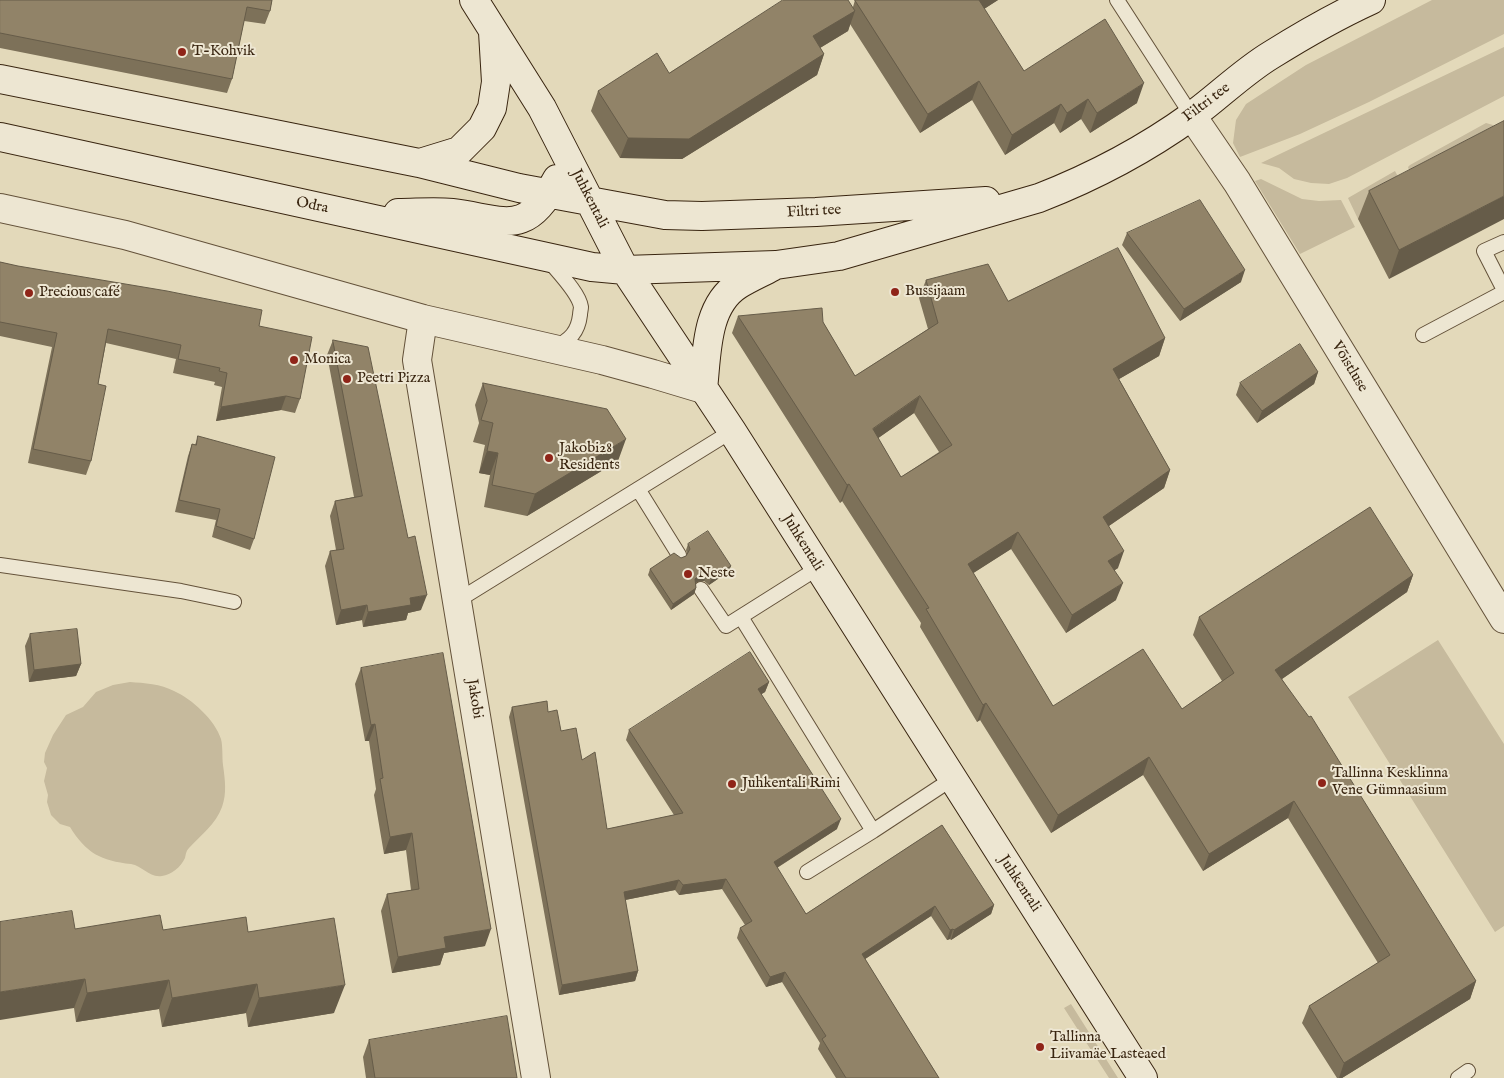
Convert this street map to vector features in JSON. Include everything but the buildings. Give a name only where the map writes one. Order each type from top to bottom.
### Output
[{"type":"street","name":"Juhkentali","points":[[474,0],[542,108],[625,270],[732,431],[1143,1078]]},
{"type":"street","name":"Filtri tee","points":[[625,270],[776,265],[838,256],[1040,198],[1125,158],[1192,116],[1269,55],[1370,0]]},
{"type":"street","points":[[419,163],[459,151],[482,128],[492,108],[496,82],[493,30]]},
{"type":"street","points":[[0,79],[419,163],[590,202]]},
{"type":"street","name":"Võistluse","points":[[1192,116],[1237,182],[1504,619]]},
{"type":"street","name":"Odra","points":[[0,136],[545,257],[592,267],[625,270]]},
{"type":"street","points":[[349,214],[451,213],[496,221],[515,221],[536,210],[549,194],[560,175],[564,149]]},
{"type":"street","name":"Filtri tee","points":[[590,202],[665,215],[702,216],[816,212],[1040,198]]},
{"type":"street","points":[[0,208],[125,235],[423,319],[653,374],[703,389],[710,324],[721,303],[736,286],[776,265]]},
{"type":"street","name":"Jakobi","points":[[423,319],[417,360],[536,1078]]},
{"type":"lane","points":[[1117,0],[1192,116]]},
{"type":"lane","points":[[1423,335],[1504,291],[1484,252],[1504,242]]},
{"type":"lane","points":[[545,257],[572,288],[581,306],[579,324],[574,334],[566,342],[552,349]]},
{"type":"lane","points":[[457,601],[732,431]]},
{"type":"lane","points":[[638,489],[679,555]]},
{"type":"lane","points":[[0,565],[181,590],[234,602]]},
{"type":"lane","points":[[701,589],[726,626],[818,568]]},
{"type":"lane","points":[[740,617],[873,831]]},
{"type":"lane","points":[[807,872],[952,780]]},
{"type":"shaded area","points":[[1432,0],[1504,0],[1504,34],[1369,102],[1300,134],[1240,157],[1233,143],[1236,120],[1246,104],[1306,65]]},
{"type":"shaded area","points":[[1504,47],[1504,96],[1347,178],[1329,184],[1311,183],[1294,179],[1279,168],[1261,163]]},
{"type":"shaded area","points":[[1486,123],[1493,125],[1504,144],[1409,170],[1408,167],[1410,165]]},
{"type":"shaded area","points":[[1395,171],[1407,194],[1358,219],[1348,198]]},
{"type":"shaded area","points":[[1261,179],[1302,199],[1319,201],[1341,200],[1355,227],[1300,254],[1255,181]]},
{"type":"shaded area","points":[[1438,640],[1504,744],[1504,926],[1495,932],[1348,697]]},
{"type":"shaded area","points":[[130,682],[164,687],[188,699],[214,725],[222,742],[225,781],[224,802],[216,819],[188,849],[185,858],[178,867],[169,874],[162,876],[153,875],[135,865],[111,861],[95,854],[82,843],[70,827],[60,824],[51,815],[47,802],[48,795],[44,781],[47,768],[44,762],[45,753],[53,735],[66,715],[83,707],[96,692],[113,685]]},
{"type":"shaded area","points":[[1071,1004],[1118,1078],[1109,1078],[1064,1008]]},
{"type":"place","name":"T-Kohvik","points":[[182,52]]},
{"type":"place","name":"Bussijaam","points":[[895,292]]},
{"type":"place","name":"Precious café","points":[[29,293]]},
{"type":"place","name":"Monica","points":[[294,360]]},
{"type":"place","name":"Peetri Pizza","points":[[347,379]]},
{"type":"place","name":"Jakobi28 Residents","points":[[549,458]]},
{"type":"place","name":"Neste","points":[[688,574]]},
{"type":"place","name":"Tallinna Kesklinna Vene Gümnaasium","points":[[1322,783]]},
{"type":"place","name":"Juhkentali Rimi","points":[[732,784]]},
{"type":"place","name":"Tallinna Liivamäe Lasteaed","points":[[1040,1047]]}]
